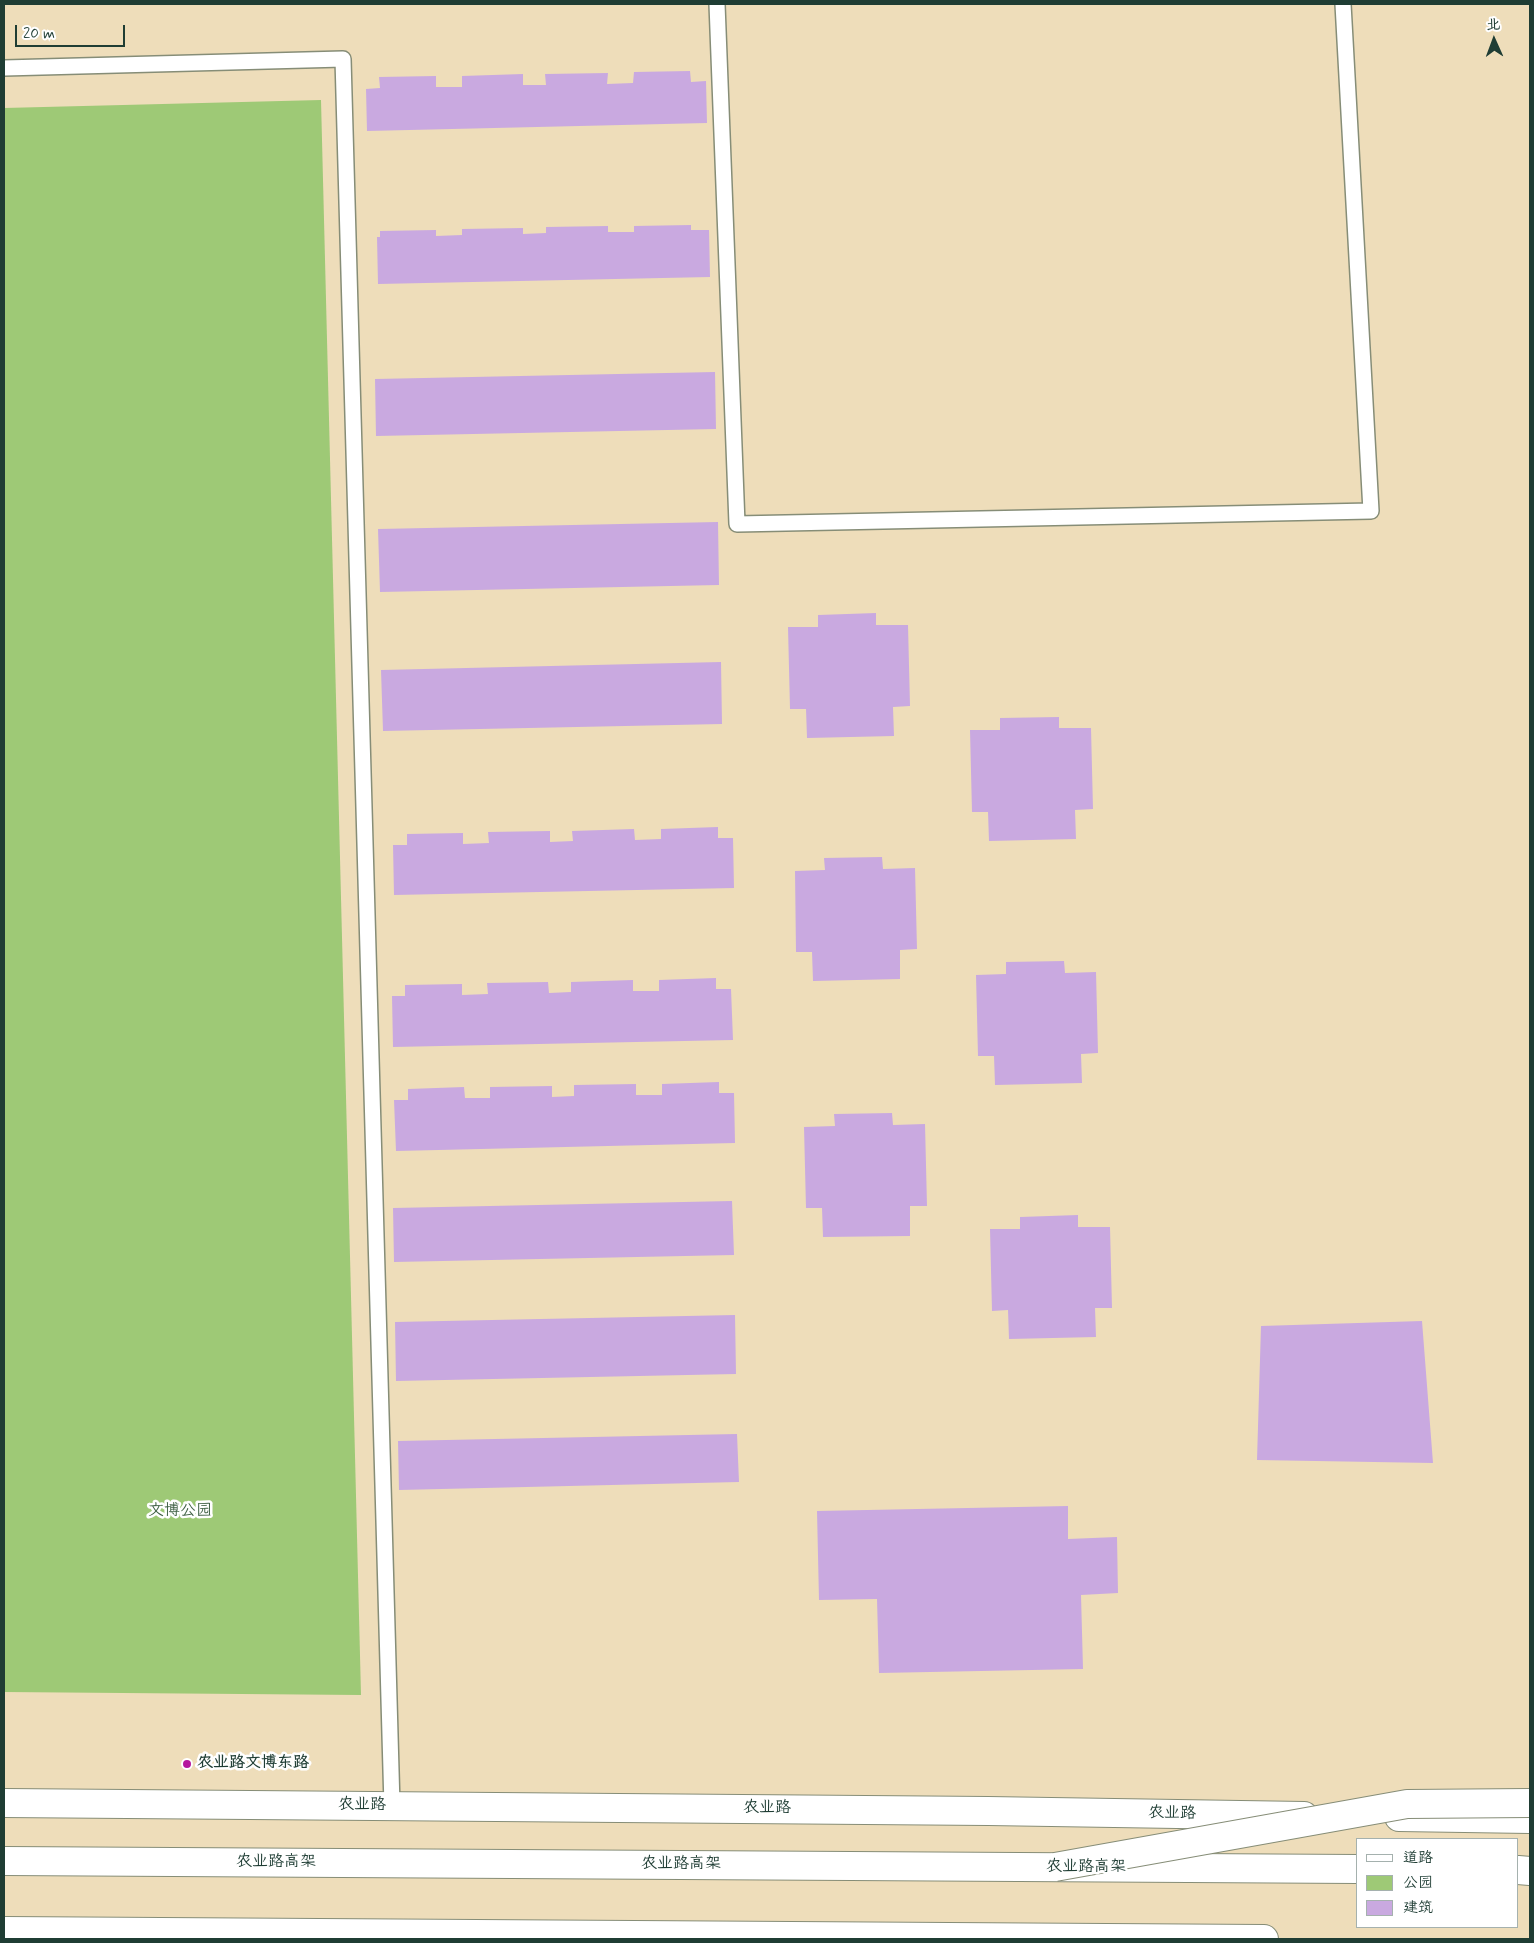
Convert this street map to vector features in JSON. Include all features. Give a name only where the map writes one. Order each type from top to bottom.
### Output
[{"type":"main road","name":"农业路","points":[[4,1803],[988,1811],[1530,1819]]},
{"type":"main road","points":[[1055,1868],[1407,1804],[1530,1803]]},
{"type":"main road","name":"农业路高架","points":[[4,1861],[1356,1869]]},
{"type":"main road","points":[[4,1931],[1264,1939]]},
{"type":"lane","points":[[717,4],[737,524],[1371,511],[1343,4]]},
{"type":"lane","points":[[4,68],[343,59],[392,1806]]},
{"type":"green space","name":"文博公园","points":[[321,100],[361,1695],[4,1692],[4,108]]},
{"type":"building","points":[[690,71],[691,82],[706,81],[707,123],[367,131],[366,89],[380,88],[379,77],[436,76],[436,87],[462,87],[462,76],[523,74],[523,85],[546,85],[545,74],[608,73],[607,84],[633,83],[634,72]]},
{"type":"building","points":[[691,225],[691,230],[709,230],[710,277],[378,284],[377,237],[380,237],[380,231],[436,230],[436,236],[462,235],[462,229],[523,228],[523,234],[546,233],[546,227],[608,226],[608,232],[634,232],[634,226]]},
{"type":"building","points":[[715,372],[716,429],[376,436],[375,379]]},
{"type":"building","points":[[718,522],[719,585],[380,592],[378,529]]},
{"type":"building","points":[[876,613],[876,625],[908,625],[910,706],[893,707],[894,736],[807,738],[806,709],[790,709],[788,627],[818,627],[818,615]]},
{"type":"building","points":[[721,662],[722,724],[383,731],[381,670]]},
{"type":"building","points":[[1059,717],[1059,728],[1091,728],[1093,809],[1075,810],[1076,839],[989,841],[988,812],[972,812],[970,730],[1000,730],[1000,718]]},
{"type":"building","points":[[718,827],[718,838],[733,838],[734,888],[394,895],[393,845],[407,845],[407,834],[463,833],[463,844],[489,843],[488,832],[550,831],[550,842],[573,841],[572,831],[634,829],[635,840],[661,839],[661,829]]},
{"type":"building","points":[[882,857],[883,869],[915,868],[917,949],[900,950],[900,979],[813,981],[812,952],[796,952],[795,871],[825,870],[824,858]]},
{"type":"building","points":[[1064,961],[1065,973],[1096,972],[1098,1053],[1081,1054],[1082,1083],[995,1085],[994,1056],[978,1056],[976,975],[1006,974],[1006,962]]},
{"type":"building","points":[[716,978],[716,989],[731,989],[733,1040],[393,1047],[392,996],[405,996],[405,985],[462,984],[462,995],[488,994],[487,983],[548,982],[549,993],[571,992],[571,982],[633,980],[633,991],[659,991],[659,980]]},
{"type":"building","points":[[719,1082],[719,1093],[734,1093],[735,1143],[396,1151],[394,1100],[408,1100],[408,1089],[464,1087],[465,1098],[490,1098],[490,1087],[552,1086],[552,1097],[574,1096],[574,1085],[636,1084],[636,1095],[662,1095],[662,1084]]},
{"type":"building","points":[[892,1113],[893,1125],[925,1124],[927,1206],[910,1206],[910,1236],[823,1237],[822,1208],[806,1208],[804,1127],[835,1126],[834,1114]]},
{"type":"building","points":[[732,1201],[734,1255],[394,1262],[393,1208]]},
{"type":"building","points":[[1078,1215],[1078,1227],[1110,1227],[1112,1308],[1095,1308],[1096,1337],[1009,1339],[1008,1310],[992,1311],[990,1229],[1020,1229],[1020,1217]]},
{"type":"building","points":[[735,1315],[736,1374],[396,1381],[395,1322]]},
{"type":"building","points":[[1422,1321],[1433,1463],[1257,1460],[1261,1326]]},
{"type":"building","points":[[737,1434],[739,1482],[399,1490],[398,1441]]},
{"type":"building","points":[[1068,1506],[1068,1539],[1117,1537],[1118,1593],[1081,1595],[1083,1669],[879,1673],[877,1599],[819,1600],[817,1511]]},
{"type":"place","name":"农业路文博东路","points":[[187,1764]]}]
